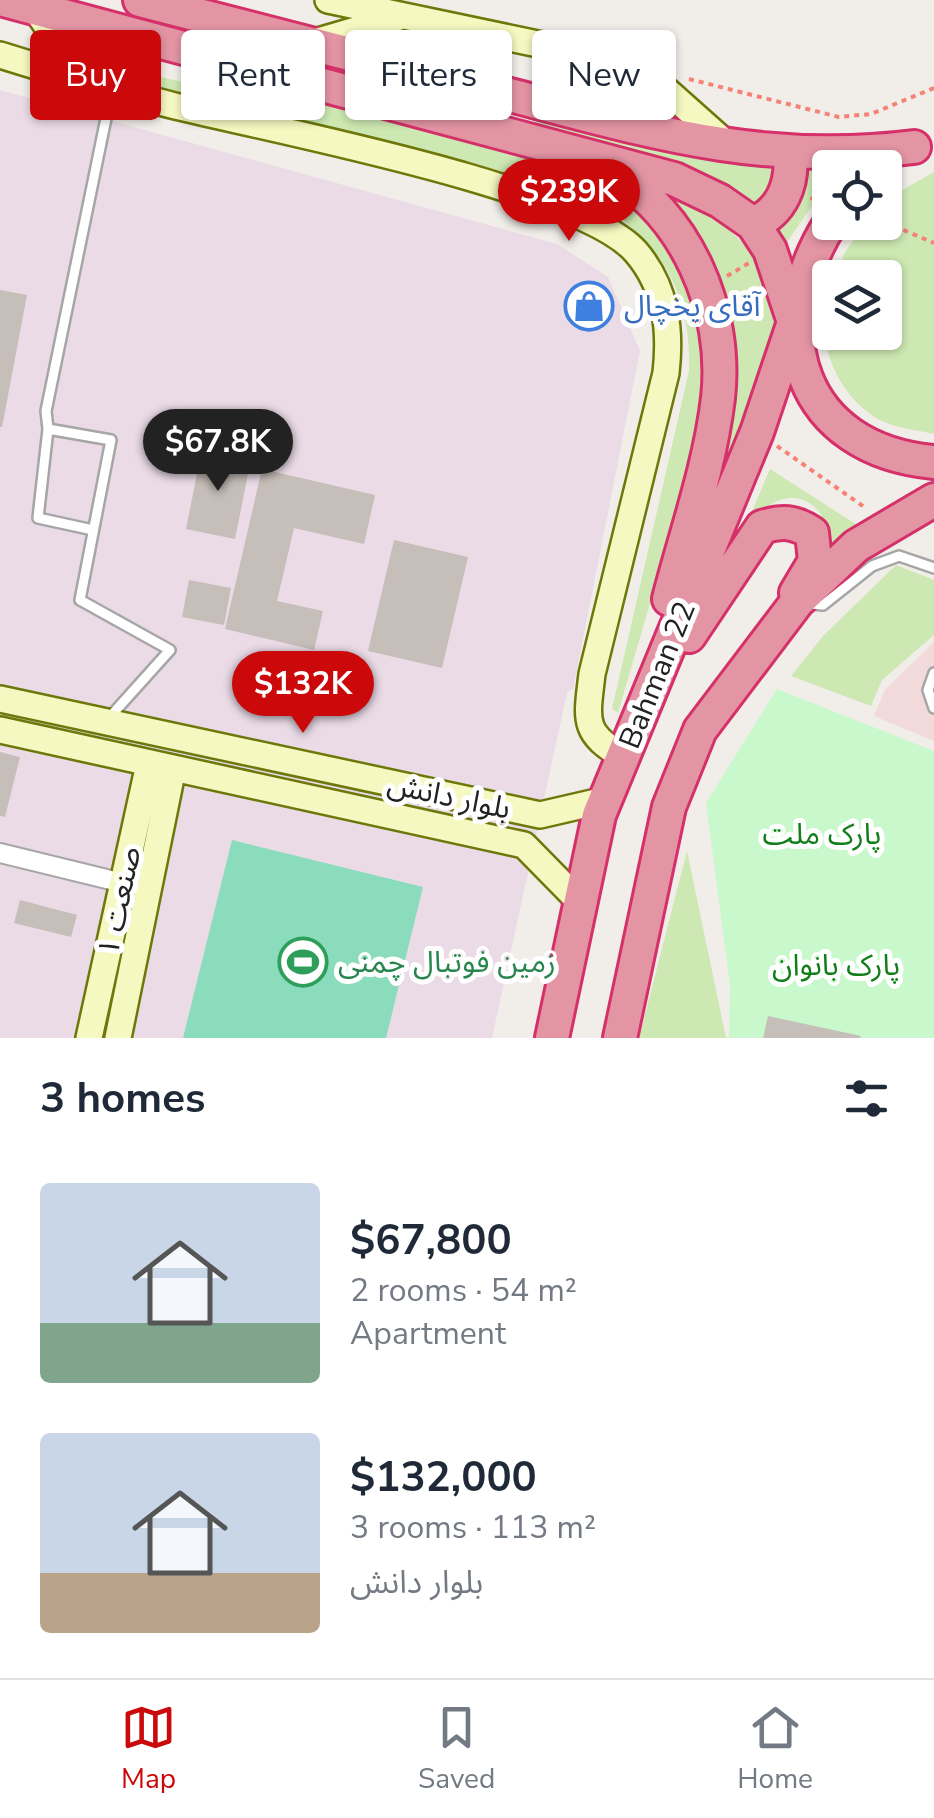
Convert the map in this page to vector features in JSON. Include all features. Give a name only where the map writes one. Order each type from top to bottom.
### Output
[{"type":"highway","points":[[140,0],[255,30]]},
{"type":"highway","points":[[18,3],[124,30]]},
{"type":"highway","points":[[161,40],[674,178],[720,201],[752,224],[770,250],[794,322],[802,366],[822,410],[870,446],[897,459],[934,462]]},
{"type":"highway","points":[[325,48],[682,140],[790,154],[848,155],[924,144]]},
{"type":"highway","points":[[902,156],[924,144]]},
{"type":"highway","points":[[574,150],[621,177],[659,206],[687,245],[716,341],[718,393],[710,444],[633,731]]},
{"type":"highway","points":[[752,224],[775,210],[787,188],[790,154]]},
{"type":"highway","name":"Bahman 22","points":[[552,1038],[579,901],[605,800],[757,432],[794,322],[802,282],[822,240]]},
{"type":"highway","name":"Bahman 22","points":[[620,1038],[669,807],[700,730],[798,602],[856,546],[934,500]]},
{"type":"highway","points":[[633,731],[762,528],[782,521],[798,524],[812,532],[815,561],[748,663]]},
{"type":"street","points":[[328,0],[638,65],[729,146]]},
{"type":"street","points":[[18,3],[40,30]]},
{"type":"street","points":[[325,39],[402,16]]},
{"type":"street","points":[[0,55],[30,64]]},
{"type":"street","points":[[161,102],[482,182],[553,206],[634,250],[665,306],[670,340],[666,373],[592,674],[586,719],[598,742],[633,731]]},
{"type":"street","name":"بلوار دانش","points":[[0,698],[540,815],[605,800]]},
{"type":"street","points":[[99,752],[106,721]]},
{"type":"street","name":"بلوار دانش","points":[[0,730],[524,845],[579,901]]},
{"type":"street","name":"صنعت ۱","points":[[89,1038],[123,882],[161,766]]},
{"type":"street","name":"صنعت ۱","points":[[118,1038],[161,766]]},
{"type":"street","points":[[0,852],[123,882]]},
{"type":"lane","points":[[93,530],[38,518],[48,429],[46,412],[106,120]]},
{"type":"lane","points":[[48,429],[111,440],[80,600],[170,650],[106,721]]},
{"type":"lane","points":[[798,602],[823,606],[872,566],[900,556],[934,568]]},
{"type":"lane","points":[[934,673],[928,690],[934,708]]},
{"type":"path","points":[[676,75],[839,117],[871,114],[934,88]]},
{"type":"path","points":[[902,229],[934,243]]},
{"type":"path","points":[[757,432],[891,526]]},
{"type":"shaded area","points":[[0,90],[30,98],[30,120],[109,120],[557,244],[608,277],[640,351],[573,689],[567,693],[492,1038],[0,1038]]},
{"type":"shaded area","points":[[934,642],[934,741],[874,716],[885,690]]},
{"type":"green space","points":[[161,77],[181,81],[181,101],[161,96]]},
{"type":"green space","points":[[325,96],[345,102],[345,120],[413,120],[585,166],[675,242],[709,344],[695,449],[618,713],[612,709],[689,371],[688,340],[675,286],[663,263],[627,224],[578,191],[266,120],[325,120]]},
{"type":"green space","points":[[536,120],[562,120],[782,166],[812,168],[812,206],[787,242],[764,214],[706,176],[673,162],[534,126]]},
{"type":"green space","points":[[934,172],[934,434],[892,425],[865,410],[841,381],[828,350],[902,350],[902,260],[842,260],[854,240],[902,240],[902,190]]},
{"type":"green space","points":[[645,186],[693,206],[735,235],[764,275],[771,299],[774,327],[765,369],[702,513],[733,374]]},
{"type":"green space","points":[[770,469],[865,530],[826,554],[826,528],[815,507],[794,498],[782,500],[757,517],[732,558]]},
{"type":"green space","points":[[896,565],[934,580],[934,635],[882,680],[871,706],[791,676],[823,636]]},
{"type":"green space","name":"پارک ملت","points":[[777,689],[934,751],[934,1038],[729,1038],[730,986],[706,803]]},
{"type":"green space","name":"زمین فوتبال چمنی","points":[[232,840],[423,887],[386,1038],[183,1038]]},
{"type":"green space","points":[[687,851],[726,1038],[639,1038]]},
{"type":"building","points":[[0,290],[27,295],[2,427],[0,427]]},
{"type":"building","points":[[202,449],[251,459],[235,539],[186,529]]},
{"type":"building","points":[[262,469],[375,495],[364,544],[294,528],[277,601],[323,611],[314,650],[225,629]]},
{"type":"building","points":[[394,540],[468,557],[442,668],[368,651]]},
{"type":"building","points":[[189,580],[231,588],[224,625],[182,617]]},
{"type":"building","points":[[0,752],[20,757],[5,817],[0,816]]},
{"type":"building","points":[[20,900],[77,915],[71,937],[14,923]]},
{"type":"building","points":[[768,1016],[861,1036],[763,1038]]},
{"type":"place","name":"آقای یخچال","points":[[589,306]]},
{"type":"place","name":"زمین فوتبال چمنی","points":[[303,962]]},
{"type":"park label","name":"پارک بانوان","points":[[836,965]]}]
